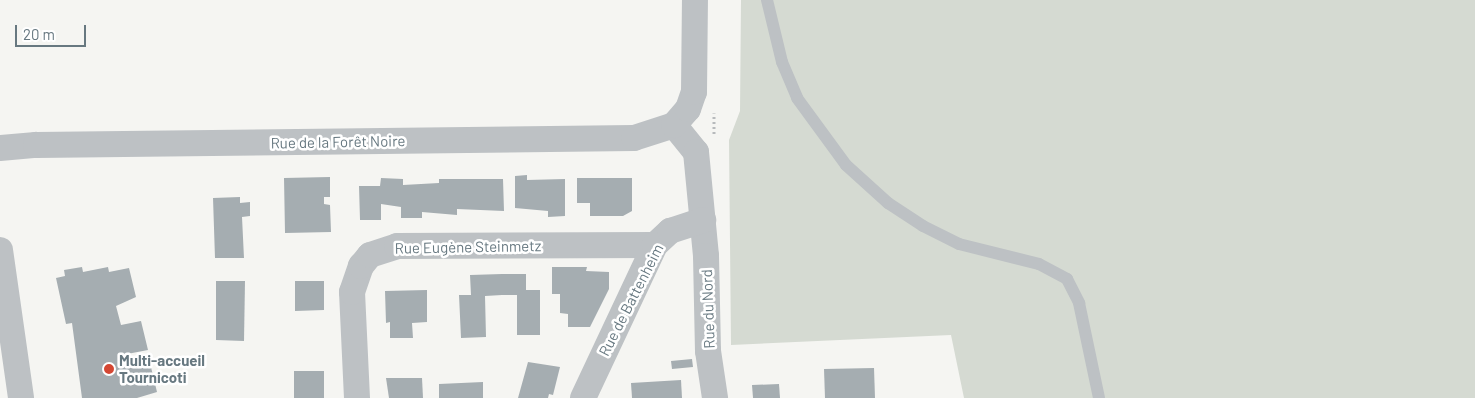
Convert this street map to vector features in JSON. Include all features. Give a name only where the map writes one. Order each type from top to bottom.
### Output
[{"type":"street","points":[[695,0],[694,92],[688,109],[674,124],[696,152],[703,220]]},
{"type":"street","name":"Rue de la Forêt Noire","points":[[0,148],[36,145],[634,138],[674,124]]},
{"type":"street","name":"Rue de Battenheim","points":[[583,398],[655,246],[670,231],[703,220]]},
{"type":"street","name":"Rue du Nord","points":[[703,220],[708,351],[715,398]]},
{"type":"street","name":"Rue Eugène Steinmetz","points":[[357,398],[352,292],[361,266],[370,255],[397,246],[655,246]]},
{"type":"street","points":[[0,250],[21,398]]},
{"type":"lane","points":[[767,0],[782,62],[797,98],[846,165],[888,203],[923,226],[959,244],[1039,264],[1067,279],[1080,303],[1099,398]]},
{"type":"path","points":[[714,103],[714,139]]},
{"type":"shaded area","points":[[741,0],[1475,0],[1475,398],[964,398],[951,335],[731,345],[729,140],[740,111]]},
{"type":"building","points":[[527,175],[527,180],[565,179],[565,216],[548,217],[548,211],[515,208],[515,176]]},
{"type":"building","points":[[330,177],[330,197],[324,197],[324,204],[330,205],[331,232],[285,233],[284,178]]},
{"type":"building","points":[[381,178],[403,179],[403,185],[439,183],[439,179],[503,179],[504,211],[457,209],[457,215],[422,212],[422,218],[401,218],[401,207],[381,204],[381,220],[360,220],[359,186],[380,186]]},
{"type":"building","points":[[577,178],[632,178],[632,211],[623,216],[590,216],[590,203],[577,203]]},
{"type":"building","points":[[240,197],[240,203],[250,202],[250,216],[242,217],[244,258],[215,258],[213,198]]},
{"type":"building","points":[[82,267],[83,272],[108,267],[109,272],[129,268],[136,297],[116,306],[121,325],[141,321],[148,350],[127,354],[130,367],[150,363],[157,392],[137,398],[82,398],[72,323],[66,324],[56,278],[65,276],[64,270]]},
{"type":"building","points":[[552,267],[587,267],[586,271],[609,272],[609,289],[590,327],[568,327],[568,314],[560,313],[560,294],[552,294]]},
{"type":"building","points":[[526,274],[526,290],[540,290],[540,335],[517,335],[517,295],[502,295],[485,296],[486,337],[461,338],[459,295],[471,295],[470,275]]},
{"type":"building","points":[[216,281],[245,281],[244,341],[216,340]]},
{"type":"building","points":[[295,281],[324,281],[324,310],[295,311]]},
{"type":"building","points":[[427,290],[427,322],[412,323],[413,338],[390,338],[390,322],[386,323],[385,291]]},
{"type":"building","points":[[692,359],[693,367],[672,369],[671,361]]},
{"type":"building","points":[[528,362],[560,367],[553,395],[549,394],[548,398],[518,398]]},
{"type":"building","points":[[874,368],[875,398],[825,398],[824,369]]},
{"type":"building","points":[[294,371],[324,371],[324,398],[294,398]]},
{"type":"building","points":[[386,378],[422,378],[423,398],[389,398]]},
{"type":"building","points":[[681,380],[682,398],[632,398],[631,383]]},
{"type":"building","points":[[483,382],[483,398],[439,398],[439,384]]},
{"type":"building","points":[[779,384],[780,398],[753,398],[752,385]]},
{"type":"place","name":"Multi-accueil Tournicoti","points":[[109,369]]}]
